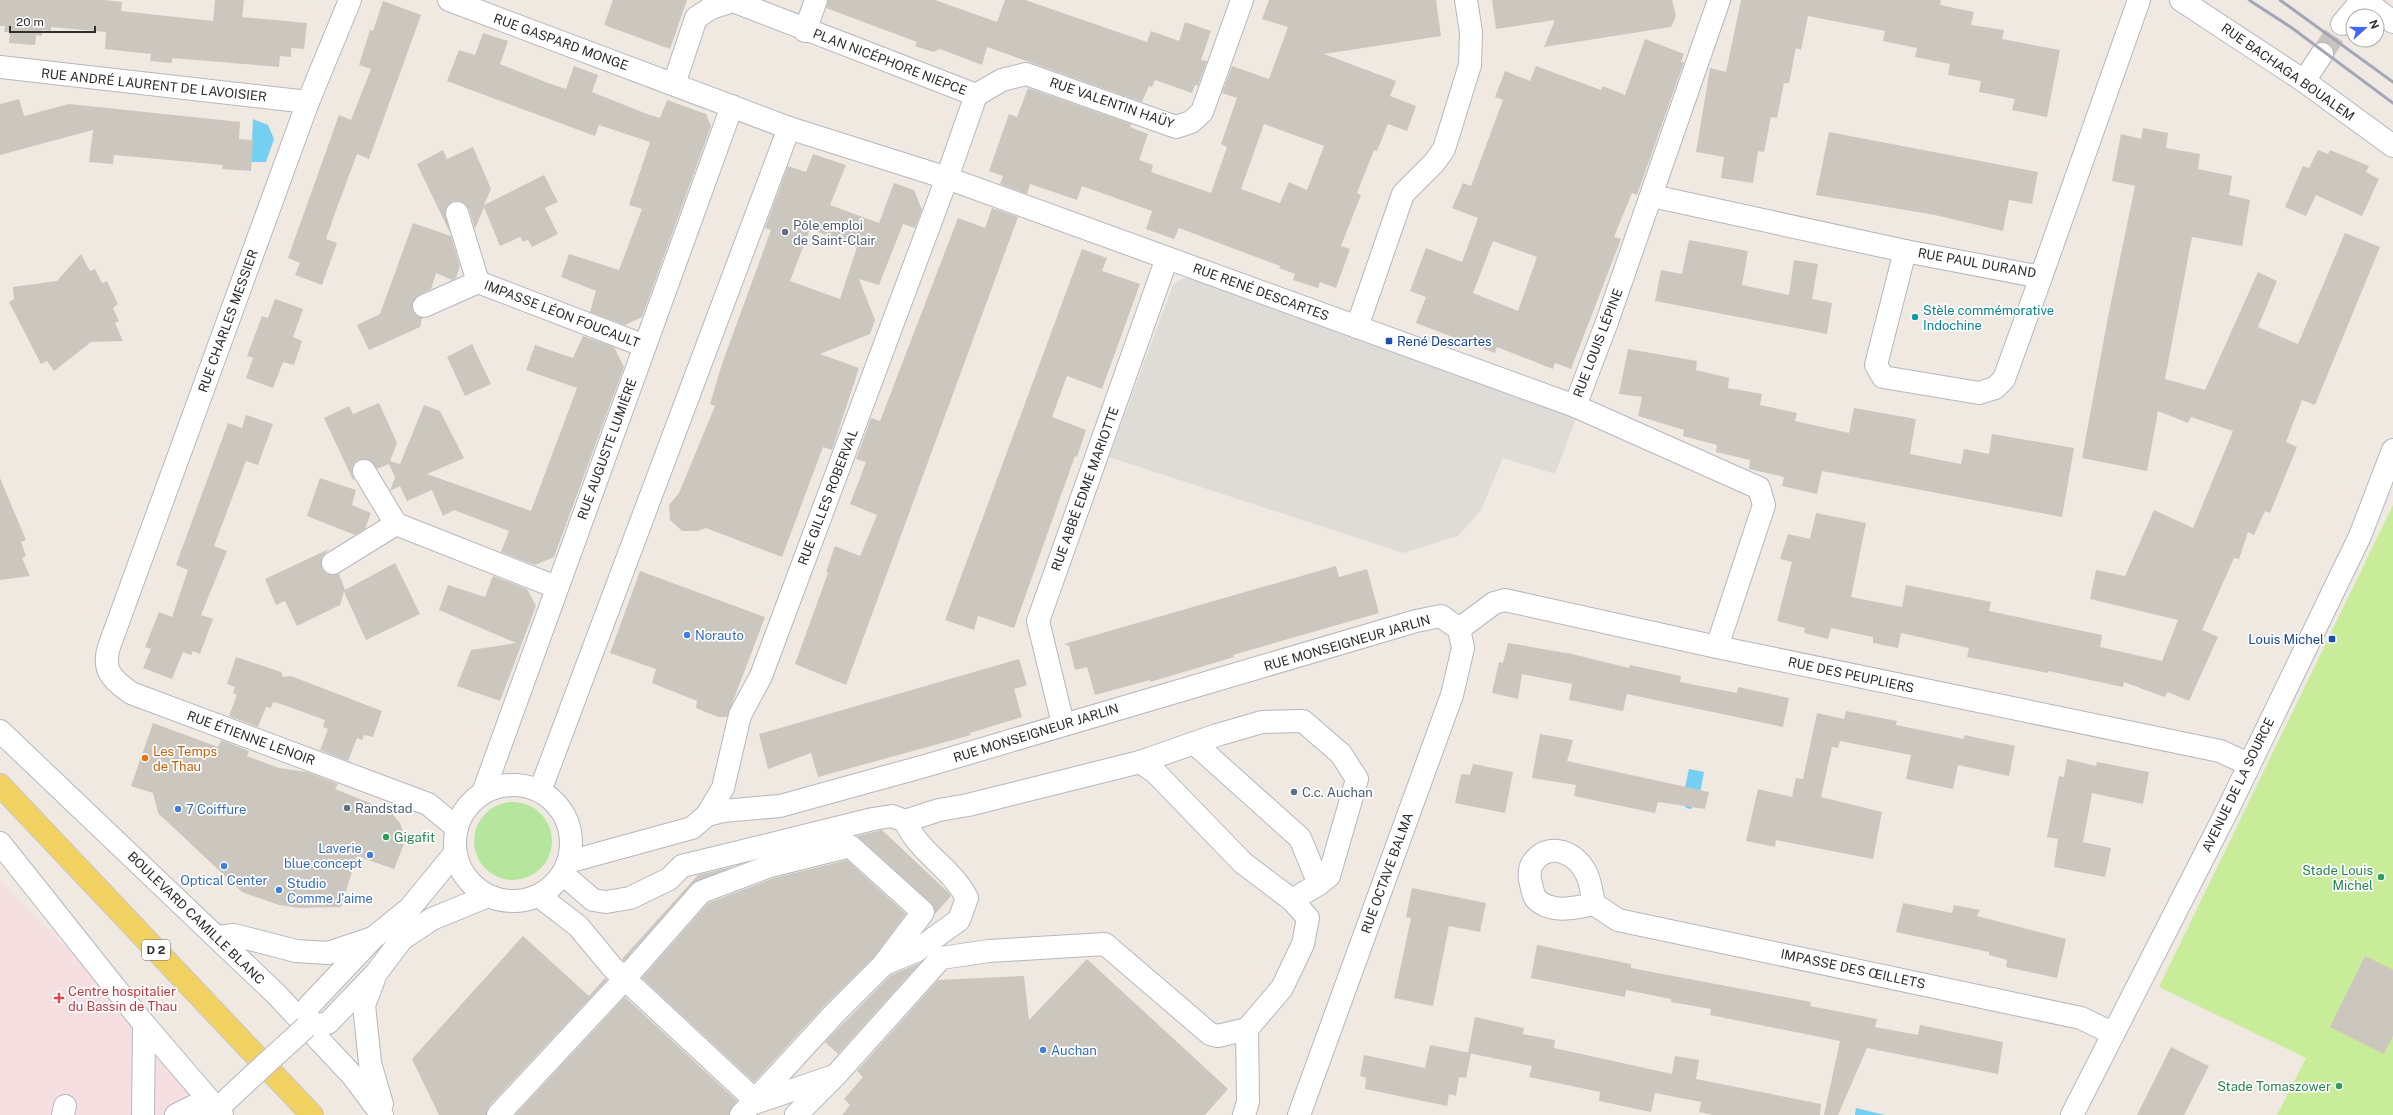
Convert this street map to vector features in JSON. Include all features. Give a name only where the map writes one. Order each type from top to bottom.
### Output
[{"type":"main road","name":"D 2","points":[[0,785],[312,1115]]},
{"type":"street","name":"RUE CHARLES MESSIER","points":[[110,644],[308,102],[350,0]]},
{"type":"street","name":"RUE GASPARD MONGE","points":[[449,0],[674,84]]},
{"type":"street","points":[[805,30],[816,0]]},
{"type":"street","name":"RUE VALENTIN HAÜY","points":[[976,94],[1002,80],[1026,74],[1176,127],[1191,122],[1202,112],[1242,0]]},
{"type":"street","points":[[1357,326],[1403,194],[1434,163],[1444,149],[1470,65],[1471,32],[1466,0]]},
{"type":"street","name":"RUE LOUIS LÉPINE","points":[[1717,648],[1764,505],[1759,488],[1575,406],[1652,196],[1719,0]]},
{"type":"street","name":"RUE PAUL DURAND","points":[[1652,196],[1906,251],[2041,277],[2139,0]]},
{"type":"street","name":"RUE BACHAGA BOUALEM","points":[[2181,0],[2304,81],[2393,146]]},
{"type":"street","points":[[2342,24],[2363,0],[2393,22]]},
{"type":"street","name":"PLAN NICÉPHORE NIEPCE","points":[[674,84],[696,18],[711,8],[733,2],[976,94],[947,178]]},
{"type":"street","points":[[2304,81],[2322,54]]},
{"type":"street","name":"RUE ANDRÉ LAURENT DE LAVOISIER","points":[[0,68],[308,102]]},
{"type":"street","points":[[674,84],[789,128],[947,178]]},
{"type":"street","name":"RUE AUGUSTE LUMIÈRE","points":[[476,798],[556,587],[732,106]]},
{"type":"street","points":[[540,791],[589,671],[789,128]]},
{"type":"street","name":"RUE RENÉ DESCARTES","points":[[947,178],[1575,406]]},
{"type":"street","name":"RUE GILLES ROBERVAL","points":[[707,815],[723,788],[723,750],[761,676],[947,178]]},
{"type":"street","name":"IMPASSE LÉON FOUCAULT","points":[[457,213],[478,282]]},
{"type":"street","points":[[1906,251],[1877,358],[1876,365],[1883,377],[1979,393],[1995,388],[2004,378],[2041,277]]},
{"type":"street","name":"RUE ABBÉ EDME MARIOTTE","points":[[1063,724],[1038,621],[1167,258]]},
{"type":"street","name":"IMPASSE LÉON FOUCAULT","points":[[424,306],[478,282],[645,346]]},
{"type":"street","name":"AVENUE DE LA SOURCE","points":[[2072,1115],[2112,1033],[2229,807],[2248,764],[2360,536],[2393,450]]},
{"type":"street","points":[[364,472],[396,524],[556,587]]},
{"type":"street","points":[[333,563],[396,524]]},
{"type":"street","name":"RUE DES PEUPLIERS","points":[[1459,629],[1494,603],[1505,600],[1717,648],[2220,751],[2248,764]]},
{"type":"street","name":"RUE MONSEIGNEUR JARLIN","points":[[566,868],[610,849],[692,828],[707,815],[723,811],[780,806],[925,766],[1416,620],[1441,616],[1459,629]]},
{"type":"street","name":"RUE OCTAVE BALMA","points":[[1299,1115],[1452,695],[1463,648],[1459,629]]},
{"type":"street","name":"RUE ÉTIENNE LENOIR","points":[[110,644],[106,657],[110,675],[117,683],[131,693],[428,804],[457,828]]},
{"type":"street","points":[[566,868],[593,900],[606,902],[630,898],[669,879],[682,866],[874,819],[892,816],[905,821],[939,810],[968,805],[1140,762],[1194,743],[1262,722],[1303,721],[1341,754],[1357,779],[1329,876],[1319,884],[1292,900]]},
{"type":"street","name":"BOULEVARD CAMILLE BLANC","points":[[0,731],[218,937],[352,1075],[382,1115]]},
{"type":"street","points":[[1194,743],[1300,838],[1319,884]]},
{"type":"street","points":[[796,1115],[836,1075],[941,958],[989,951],[1105,944],[1210,1034],[1218,1036],[1247,1028],[1282,988],[1304,944],[1308,918],[1292,900],[1243,863],[1155,772],[1140,762]]},
{"type":"street","points":[[520,785],[540,791],[555,802],[566,818],[571,836],[566,868],[552,886],[539,896],[522,901],[511,901],[488,896],[473,885],[462,870],[455,853],[457,828],[462,815],[476,798],[501,786],[520,785]]},
{"type":"street","name":"RUE ÉTIENNE LENOIR","points":[[428,804],[476,798]]},
{"type":"street","points":[[883,965],[916,951],[959,920],[967,898],[960,884],[912,837],[905,821]]},
{"type":"street","points":[[571,836],[610,849]]},
{"type":"street","points":[[0,843],[144,1024],[219,1113]]},
{"type":"street","points":[[498,1115],[621,983],[701,892],[770,866],[850,846],[923,912],[883,965],[835,1012],[741,1115]]},
{"type":"street","points":[[306,1027],[308,1007],[373,938],[410,908],[455,853]]},
{"type":"street","points":[[219,1113],[246,1082],[306,1027],[328,1023],[377,972],[402,939],[432,919],[488,896]]},
{"type":"street","points":[[539,896],[578,926],[612,967],[757,1102],[836,1075]]},
{"type":"street","name":"IMPASSE DES ŒILLETS","points":[[1594,904],[1618,920],[2081,1018],[2112,1033]]},
{"type":"street","points":[[218,937],[234,935],[296,951],[328,953],[373,938]]},
{"type":"street","points":[[491,1115],[596,1006],[614,978],[612,967]]},
{"type":"street","points":[[377,972],[364,1005],[370,1063],[386,1115]]},
{"type":"street","points":[[143,1115],[144,1024]]},
{"type":"street","points":[[1244,1115],[1248,1102],[1247,1028]]},
{"type":"street","points":[[176,1115],[196,1105],[219,1113]]},
{"type":"shaded area","points":[[1183,278],[1195,278],[1577,416],[1555,474],[1503,458],[1481,510],[1458,536],[1403,553],[1109,457],[1173,285]]},
{"type":"shaded area","name":"Centre hospitalier du Bassin de Thau","points":[[0,882],[235,1115],[0,1115]]},
{"type":"green space","points":[[2393,505],[2393,1115],[2277,1115],[2306,1058],[2159,987]]},
{"type":"green space","points":[[513,802],[528,805],[540,814],[549,826],[552,841],[549,856],[540,868],[528,877],[513,880],[498,877],[486,868],[477,856],[474,841],[477,826],[486,814],[498,805]]},
{"type":"water","points":[[253,119],[268,125],[274,139],[266,162],[251,162]]},
{"type":"water","points":[[1689,769],[1704,772],[1698,804],[1694,803],[1691,809],[1686,808],[1682,801]]},
{"type":"water","points":[[1856,1108],[1885,1115],[1855,1115]]},
{"type":"building","points":[[0,0],[105,0],[122,2],[121,11],[213,21],[215,0],[244,0],[242,17],[307,23],[304,49],[291,48],[291,57],[280,56],[279,67],[172,58],[172,63],[150,61],[151,54],[105,49],[106,32],[51,27],[51,31],[42,30],[42,36],[36,35],[35,45],[9,43],[10,32],[4,32],[5,26],[0,26]]},
{"type":"building","points":[[613,0],[687,0],[670,49],[604,25]]},
{"type":"building","points":[[828,0],[935,0],[997,22],[1005,0],[1025,0],[1147,42],[1151,31],[1179,41],[1185,22],[1211,31],[1201,60],[1207,61],[1198,86],[1195,85],[1192,93],[1155,80],[1152,87],[1149,86],[1142,102],[987,47],[982,65],[940,49],[933,52],[915,46],[917,42],[826,8]]},
{"type":"building","points":[[1269,0],[1436,0],[1441,36],[1324,54],[1396,81],[1390,96],[1416,106],[1407,131],[1388,124],[1377,151],[1374,150],[1357,193],[1361,195],[1341,246],[1350,249],[1336,288],[1320,282],[1318,288],[1293,280],[1295,274],[1279,268],[1280,266],[1179,228],[1174,239],[1146,229],[1152,211],[1082,186],[1077,200],[1030,184],[1027,194],[1000,184],[1003,176],[989,171],[1009,114],[1017,117],[1028,88],[1131,124],[1130,127],[1148,134],[1139,160],[1153,165],[1151,172],[1211,193],[1227,147],[1221,144],[1237,98],[1222,93],[1232,66],[1269,79],[1288,27],[1262,19]],"holes":[[[1264,124],[1324,146],[1307,190],[1289,182],[1280,203],[1241,189]]]},
{"type":"building","points":[[1492,0],[1672,0],[1676,16],[1671,27],[1544,47],[1555,20],[1496,29]]},
{"type":"building","points":[[1741,0],[1941,0],[1940,5],[1974,12],[1971,25],[2004,30],[2002,39],[2060,50],[2047,117],[2012,110],[2015,99],[1979,92],[1981,81],[1948,75],[1950,64],[1915,57],[1917,48],[1883,41],[1885,31],[1808,16],[1801,50],[1796,48],[1789,83],[1784,83],[1777,118],[1771,117],[1764,152],[1758,151],[1753,183],[1721,178],[1724,157],[1696,152],[1710,68],[1726,72]]},
{"type":"building","points":[[383,1],[421,15],[369,159],[357,154],[335,213],[326,239],[337,243],[322,285],[295,275],[300,263],[288,258],[339,115],[351,120],[371,69],[359,65],[370,30],[373,31]]},
{"type":"building","points":[[483,33],[508,41],[500,64],[548,83],[566,89],[574,66],[598,75],[592,92],[647,114],[660,118],[667,100],[706,114],[711,126],[642,317],[625,325],[590,312],[596,291],[561,277],[569,254],[619,270],[642,209],[629,205],[650,142],[599,125],[595,136],[447,81],[459,50],[475,55]]},
{"type":"building","points":[[1645,39],[1684,54],[1681,62],[1684,62],[1637,195],[1632,193],[1614,237],[1621,239],[1571,369],[1555,363],[1553,369],[1497,347],[1495,353],[1416,323],[1426,297],[1410,291],[1426,248],[1462,262],[1478,218],[1452,208],[1463,183],[1471,186],[1503,100],[1495,97],[1505,71],[1530,81],[1536,66],[1601,90],[1603,86],[1625,95]],"holes":[[[1493,241],[1537,257],[1518,311],[1473,293]]]},
{"type":"building","points":[[19,99],[24,116],[69,104],[240,122],[239,139],[253,140],[251,171],[222,169],[223,165],[114,155],[113,164],[89,162],[93,130],[0,155],[0,104]]},
{"type":"building","points":[[2143,128],[2168,133],[2166,148],[2200,154],[2198,169],[2232,176],[2229,195],[2250,200],[2242,246],[2192,237],[2165,379],[2205,390],[2258,272],[2277,281],[2258,327],[2298,344],[2345,233],[2380,247],[2315,405],[2302,400],[2286,442],[2297,447],[2270,513],[2265,511],[2254,535],[2248,532],[2239,559],[2234,558],[2202,630],[2218,637],[2189,701],[2168,692],[2164,697],[2124,682],[2123,687],[2048,671],[2048,673],[1967,657],[1969,648],[1901,633],[1898,648],[1873,643],[1873,637],[1831,628],[1828,639],[1804,633],[1805,628],[1777,621],[1792,562],[1780,559],[1788,534],[1810,539],[1816,513],[1866,523],[1851,597],[1902,607],[1906,585],[1991,602],[1989,611],[2102,635],[2100,647],[2162,661],[2178,620],[2090,599],[2096,570],[2125,576],[2154,510],[2193,528],[2233,431],[2191,417],[2188,423],[2158,411],[2147,471],[2082,458],[2108,317],[2135,186],[2112,181],[2121,134],[2141,139]]},
{"type":"building","points":[[1829,132],[2038,172],[2032,204],[2009,200],[2003,231],[1935,215],[1816,195]]},
{"type":"building","points":[[473,147],[491,189],[484,205],[544,175],[558,202],[545,208],[558,234],[532,247],[528,240],[523,242],[520,237],[500,246],[484,207],[475,229],[469,209],[459,201],[453,201],[445,210],[450,233],[417,164],[443,150],[447,159]]},
{"type":"building","points":[[2318,150],[2328,154],[2330,150],[2369,166],[2366,172],[2379,179],[2362,216],[2316,195],[2306,216],[2285,207],[2303,166],[2309,168]]},
{"type":"building","points":[[813,154],[846,165],[830,205],[879,223],[894,183],[914,190],[922,210],[915,228],[903,224],[879,285],[859,279],[875,320],[870,334],[820,354],[859,368],[832,450],[823,447],[782,557],[706,528],[697,531],[682,531],[670,520],[669,505],[679,493],[715,406],[710,404],[722,364],[771,230],[765,228],[788,166],[806,172]],"holes":[[[810,229],[857,247],[840,299],[790,281]]]},
{"type":"building","points":[[992,208],[1018,217],[846,685],[795,664],[828,573],[826,572],[835,546],[860,556],[877,515],[850,504],[866,462],[856,459],[871,418],[880,421],[958,218],[985,228]]},
{"type":"building","points":[[413,223],[451,236],[460,266],[456,278],[452,280],[436,273],[431,289],[419,295],[412,304],[413,311],[422,318],[420,327],[369,350],[357,325],[380,314]]},
{"type":"building","points":[[1689,240],[1748,251],[1742,285],[1789,295],[1794,260],[1818,264],[1812,299],[1832,303],[1827,334],[1655,301],[1661,270],[1682,274]]},
{"type":"building","points":[[1082,249],[1107,258],[1102,271],[1140,284],[1102,389],[1067,376],[1052,417],[1086,430],[1077,457],[1075,456],[1014,628],[978,616],[974,630],[945,620]]},
{"type":"building","points":[[81,254],[90,271],[95,269],[102,283],[107,281],[118,304],[113,308],[119,321],[115,323],[123,341],[91,342],[54,371],[47,361],[41,364],[9,302],[14,299],[13,287],[57,281]]},
{"type":"building","points":[[275,299],[303,309],[293,337],[302,341],[294,365],[283,362],[273,388],[246,378],[253,358],[247,356],[262,316],[268,318]]},
{"type":"building","points":[[583,336],[614,347],[624,367],[554,557],[535,565],[501,552],[509,531],[454,510],[443,516],[432,490],[407,501],[400,486],[390,491],[395,477],[389,464],[377,469],[370,460],[358,460],[353,465],[353,480],[324,418],[349,406],[353,414],[379,403],[397,443],[390,461],[400,464],[424,405],[440,411],[464,458],[427,474],[531,511],[577,388],[526,370],[535,345],[573,358]]},
{"type":"building","points":[[472,344],[491,384],[465,396],[447,357]]},
{"type":"building","points":[[1628,349],[1697,361],[1696,370],[1729,378],[1728,388],[1762,394],[1760,405],[1797,413],[1795,421],[1849,433],[1854,408],[1916,419],[1910,454],[1961,464],[1964,449],[1989,454],[1992,434],[2074,448],[2062,517],[1822,471],[1817,494],[1782,486],[1784,477],[1749,469],[1750,460],[1716,452],[1717,445],[1683,436],[1684,430],[1638,416],[1642,397],[1619,394]]},
{"type":"building","points":[[246,415],[273,424],[258,465],[246,461],[214,546],[227,551],[201,615],[213,619],[200,654],[193,651],[191,655],[183,652],[172,679],[143,668],[151,649],[145,647],[159,612],[172,617],[188,570],[176,565],[228,423],[242,428]]},
{"type":"building","points":[[0,478],[26,540],[21,542],[26,556],[22,558],[30,576],[0,580]]},
{"type":"building","points":[[320,478],[356,490],[352,505],[371,513],[365,529],[355,535],[307,516]]},
{"type":"building","points":[[329,549],[322,557],[322,569],[327,574],[339,574],[345,590],[395,563],[420,614],[366,640],[344,592],[340,605],[297,626],[285,601],[276,605],[265,579]]},
{"type":"building","points":[[1336,566],[1339,577],[1367,569],[1379,613],[1233,655],[1234,657],[1150,682],[1150,680],[1095,695],[1087,667],[1075,670],[1069,646],[1064,644]]},
{"type":"building","name":"Norauto","points":[[640,571],[765,617],[727,717],[718,717],[696,708],[697,701],[652,683],[656,669],[610,653]]},
{"type":"building","points":[[493,576],[527,589],[536,606],[500,701],[457,686],[471,650],[516,643],[439,610],[448,585],[485,597]]},
{"type":"building","points":[[1508,643],[1572,654],[1629,668],[1630,665],[1681,676],[1680,682],[1737,693],[1738,687],[1789,698],[1783,727],[1627,694],[1623,711],[1569,700],[1572,684],[1522,674],[1518,699],[1492,693],[1499,662],[1503,663]]},
{"type":"building","points":[[236,657],[281,672],[283,677],[291,676],[382,711],[373,737],[364,735],[362,740],[357,738],[348,761],[320,750],[328,729],[323,727],[325,720],[273,702],[271,708],[266,707],[258,727],[229,716],[237,695],[233,693],[235,687],[227,684]]},
{"type":"building","points":[[1019,659],[1027,685],[1014,689],[1022,717],[970,733],[971,735],[818,777],[811,753],[768,769],[759,734]]},
{"type":"building","points":[[1846,711],[1897,721],[1896,725],[1964,739],[1964,735],[2015,746],[2009,776],[1958,765],[1953,789],[1906,779],[1911,755],[1840,741],[1838,748],[1832,747],[1821,797],[1882,812],[1873,859],[1776,840],[1775,847],[1746,841],[1758,789],[1792,797],[1796,778],[1803,779],[1817,713],[1844,719]]},
{"type":"building","points":[[153,723],[218,747],[221,740],[249,751],[247,756],[279,768],[307,772],[338,784],[335,789],[390,811],[400,823],[403,832],[404,844],[394,869],[357,856],[341,907],[299,908],[279,905],[242,892],[158,813],[153,793],[131,786]]},
{"type":"building","points":[[1540,734],[1573,740],[1567,761],[1709,792],[1705,809],[1658,802],[1655,813],[1574,796],[1576,785],[1532,778]]},
{"type":"building","points":[[2067,759],[2096,766],[2097,762],[2149,772],[2143,804],[2092,793],[2083,842],[2111,848],[2105,877],[2054,867],[2058,839],[2047,837],[2059,776],[2064,777]]},
{"type":"building","points":[[1473,764],[1513,772],[1505,813],[1455,803],[1461,774],[1470,775]]},
{"type":"building","points":[[882,830],[950,894],[951,896],[935,914],[931,903],[857,836]]},
{"type":"building","points":[[847,860],[906,914],[874,957],[826,1004],[754,1082],[642,978],[708,903],[774,878]]},
{"type":"building","points":[[735,866],[692,884],[624,961],[622,959],[698,875]]},
{"type":"building","points":[[1412,888],[1486,903],[1480,932],[1449,926],[1433,1006],[1394,998],[1411,918],[1406,917]]},
{"type":"building","points":[[1903,903],[1952,913],[1954,905],[1980,910],[1977,916],[2066,939],[2057,978],[2006,967],[2007,960],[1989,955],[1989,952],[1896,932]]},
{"type":"building","points":[[523,936],[589,996],[605,978],[607,980],[489,1106],[486,1115],[439,1115],[412,1059]]},
{"type":"building","points":[[1537,945],[1631,964],[1631,968],[1811,1002],[1810,1006],[1877,1019],[1875,1027],[1918,1035],[1920,1025],[2003,1042],[1998,1074],[1867,1048],[1838,1115],[1824,1115],[1840,1041],[1710,1015],[1711,1009],[1671,1002],[1671,999],[1626,990],[1625,997],[1531,978]]},
{"type":"building","points":[[2365,956],[2393,970],[2393,1036],[2384,1054],[2330,1027]]},
{"type":"building","name":"Auchan","points":[[1087,959],[1228,1089],[1205,1115],[842,1115],[850,1105],[844,1099],[863,1077],[857,1071],[938,980],[1024,976],[1029,1020]]},
{"type":"building","points":[[920,963],[838,1054],[825,1042],[891,975]]},
{"type":"building","points":[[625,997],[737,1101],[732,1107],[729,1115],[515,1115]]},
{"type":"building","points":[[1475,1017],[1524,1028],[1523,1034],[1555,1040],[1554,1048],[1672,1074],[1675,1056],[1699,1060],[1696,1079],[1821,1104],[1820,1115],[1713,1115],[1699,1112],[1701,1102],[1655,1093],[1651,1112],[1599,1101],[1600,1092],[1529,1077],[1532,1066],[1468,1053]]},
{"type":"building","points":[[1430,1045],[1471,1053],[1466,1078],[1459,1077],[1456,1096],[1449,1094],[1447,1106],[1365,1089],[1366,1078],[1360,1076],[1364,1055],[1425,1068]]},
{"type":"building","points":[[2171,1047],[2209,1066],[2184,1115],[2137,1115]]},
{"type":"tunnel","points":[[2322,54],[2342,24]]},
{"type":"railway","points":[[2249,0],[2292,28],[2393,103]]},
{"type":"railway","points":[[2280,0],[2393,82]]},
{"type":"place","name":"Pôle emploi de Saint-Clair","points":[[785,232]]},
{"type":"place","name":"Stèle commémorative Indochine","points":[[1915,317]]},
{"type":"place","name":"René Descartes","points":[[1389,341]]},
{"type":"place","name":"Norauto","points":[[687,635]]},
{"type":"place","name":"Louis Michel","points":[[2332,639]]},
{"type":"place","name":"Les Temps de Thau","points":[[145,758]]},
{"type":"place","name":"C.c. Auchan","points":[[1294,792]]},
{"type":"place","name":"Randstad","points":[[347,808]]},
{"type":"place","name":"7 Coiffure","points":[[178,809]]},
{"type":"place","name":"Gigafit","points":[[386,837]]},
{"type":"place","name":"Laverie blue concept","points":[[370,855]]},
{"type":"place","name":"Optical Center","points":[[224,866]]},
{"type":"place","name":"Stade Louis Michel","points":[[2381,877]]},
{"type":"place","name":"Studio Comme J'aime","points":[[279,890]]},
{"type":"place","name":"Centre hospitalier du Bassin de Thau","points":[[59,998]]},
{"type":"place","name":"Auchan","points":[[1043,1050]]},
{"type":"place","name":"Stade Tomaszower","points":[[2339,1086]]}]
